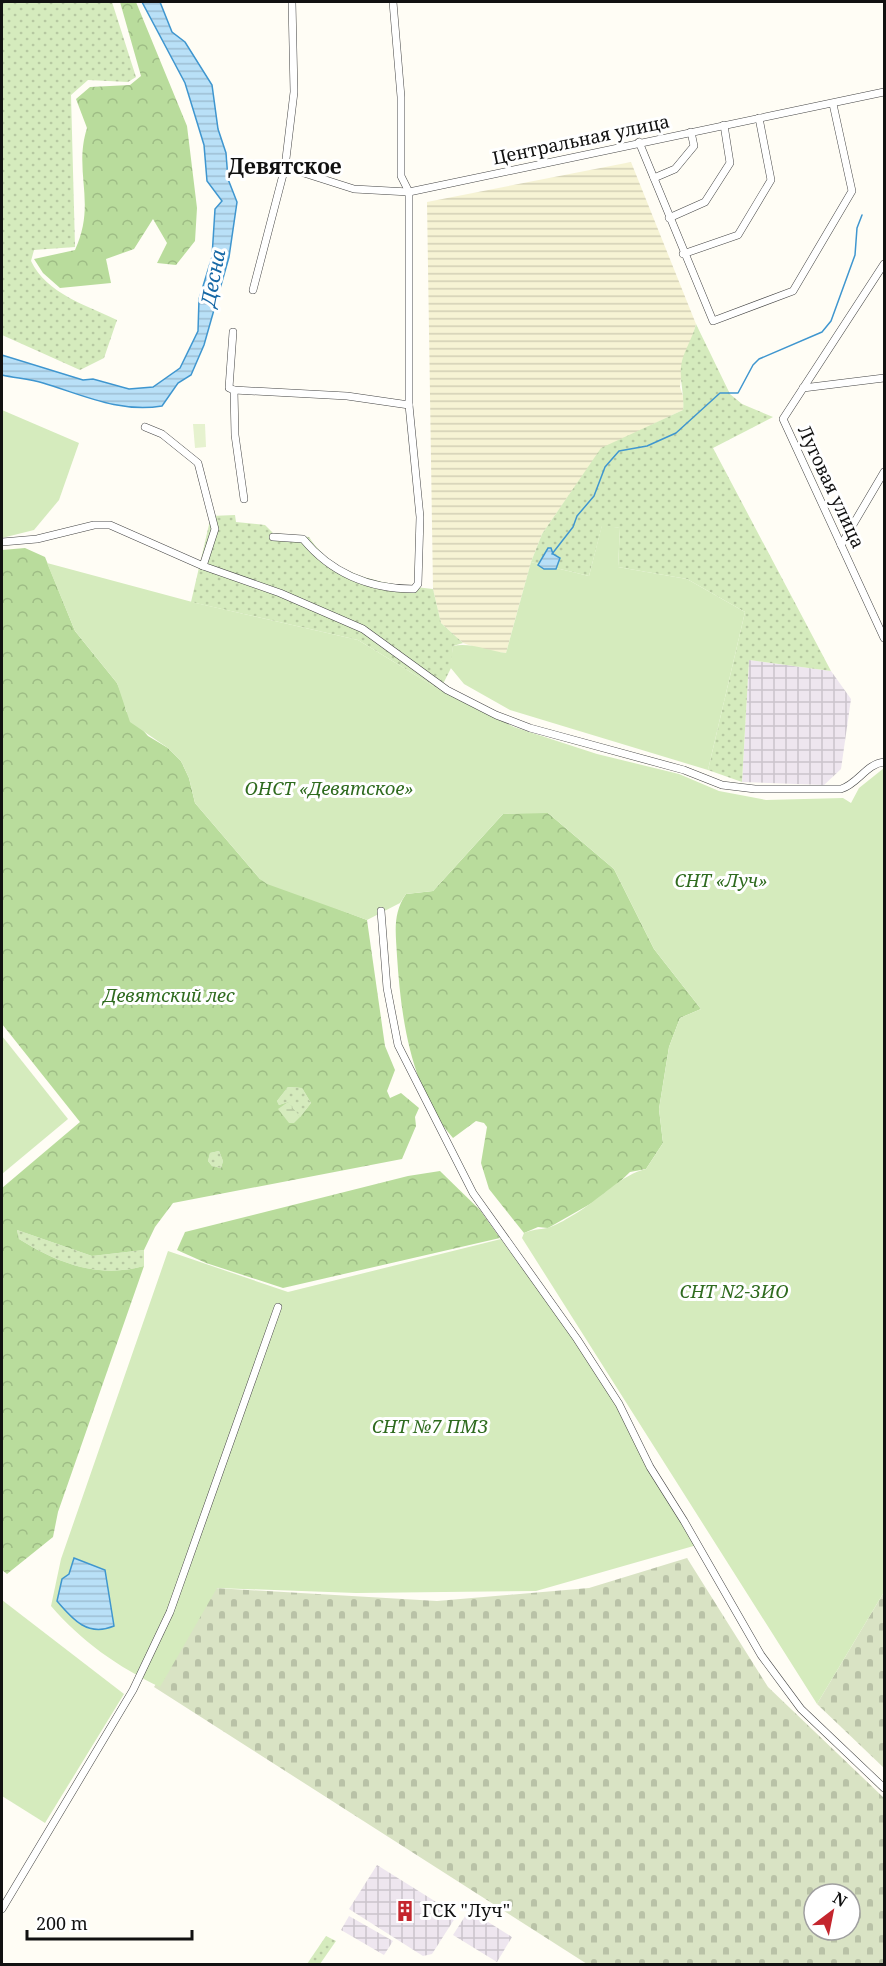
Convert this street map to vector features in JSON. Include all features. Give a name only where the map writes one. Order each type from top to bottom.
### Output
[{"type":"street","points":[[253,290],[285,167],[294,92],[292,2]]},
{"type":"street","points":[[273,537],[303,539],[330,567],[362,582],[390,589],[414,589],[418,584],[420,517],[409,405],[409,192],[401,176],[401,97],[393,2]]},
{"type":"street","name":"Центральная улица","points":[[285,167],[354,189],[409,192],[885,92]]},
{"type":"street","points":[[639,142],[683,254],[713,321],[793,291],[852,191],[833,104]]},
{"type":"street","points":[[683,254],[738,235],[771,180],[759,118]]},
{"type":"street","points":[[669,218],[705,202],[730,163],[724,125]]},
{"type":"street","points":[[654,178],[675,169],[694,146],[691,132]]},
{"type":"street","name":"Луговая улица","points":[[885,264],[783,419],[885,638]]},
{"type":"street","points":[[233,332],[229,388],[347,396],[409,405]]},
{"type":"street","points":[[803,388],[885,378]]},
{"type":"street","points":[[234,390],[235,435],[244,500]]},
{"type":"street","points":[[145,427],[162,434],[198,463],[215,529],[203,566]]},
{"type":"street","points":[[841,545],[885,472]]},
{"type":"street","points":[[2,542],[38,539],[84,527],[111,525],[203,566],[280,593],[363,629],[447,690],[496,715],[530,728],[684,770],[722,785],[755,789],[841,789],[853,785],[874,765],[885,762]]},
{"type":"street","points":[[381,911],[387,988],[398,1045],[473,1193],[577,1339],[614,1397],[650,1467],[684,1521],[761,1655],[801,1709],[885,1788]]},
{"type":"street","points":[[2,1909],[136,1685],[170,1612],[278,1307]]},
{"type":"shaded area","points":[[631,162],[696,324],[688,351],[683,359],[680,387],[684,399],[683,410],[601,449],[542,534],[531,562],[506,653],[486,651],[463,643],[441,623],[433,589],[427,202]]},
{"type":"shaded area","points":[[749,660],[831,671],[851,699],[841,769],[824,785],[742,782]]},
{"type":"shaded area","points":[[377,1865],[457,1915],[432,1954],[423,1956],[349,1909]]},
{"type":"shaded area","points":[[469,1910],[512,1937],[497,1962],[453,1935]]},
{"type":"shaded area","points":[[349,1916],[393,1941],[384,1955],[341,1930]]},
{"type":"green space","points":[[2,2],[112,2],[136,77],[128,82],[88,80],[71,95],[75,247],[34,250],[31,261],[38,272],[57,290],[117,320],[104,358],[80,370],[2,335]]},
{"type":"green space","points":[[120,2],[136,2],[187,126],[197,208],[195,241],[176,265],[157,263],[167,243],[153,219],[134,249],[106,259],[111,283],[60,288],[43,273],[34,259],[75,250],[81,233],[85,202],[82,159],[87,128],[76,99],[90,87],[130,85],[141,76]]},
{"type":"green space","points":[[696,324],[730,394],[742,404],[773,417],[713,448],[831,671],[749,660],[742,782],[708,770],[745,612],[687,579],[618,567],[620,528],[602,526],[589,576],[531,562],[542,534],[601,448],[683,410],[681,367]]},
{"type":"green space","points":[[2,410],[79,443],[59,500],[34,530],[2,538]]},
{"type":"green space","points":[[193,424],[205,424],[206,447],[195,448]]},
{"type":"green space","points":[[235,515],[236,522],[265,525],[273,533],[309,537],[333,562],[364,577],[398,585],[433,589],[441,623],[463,643],[453,646],[451,668],[440,690],[358,640],[191,602],[211,516]]},
{"type":"green space","points":[[602,525],[620,528],[618,567],[687,579],[745,612],[708,770],[510,710],[464,684],[450,667],[453,646],[473,646],[506,653],[531,562],[589,576]]},
{"type":"green space","name":"Девятский лес","points":[[25,548],[45,557],[75,631],[117,683],[126,711],[148,736],[168,748],[181,761],[189,778],[195,803],[260,879],[367,920],[385,1046],[395,1070],[387,1091],[390,1098],[401,1093],[419,1108],[415,1117],[416,1126],[402,1159],[173,1203],[155,1227],[144,1250],[92,1256],[17,1230],[19,1239],[63,1262],[111,1271],[144,1266],[58,1512],[53,1537],[7,1574],[2,1570],[2,1188],[80,1122],[2,1024],[2,550]],"holes":[[[288,1087],[302,1088],[311,1103],[300,1117],[288,1102],[279,1105],[277,1101]],[[219,1151],[223,1161],[221,1168],[212,1166],[208,1161],[210,1153]]]},
{"type":"green space","points":[[47,563],[196,603],[358,640],[440,690],[514,727],[597,754],[679,774],[719,791],[766,800],[843,798],[851,803],[859,788],[884,768],[884,1592],[817,1704],[522,1238],[524,1233],[547,1228],[563,1221],[628,1176],[646,1169],[663,1143],[659,1109],[669,1047],[680,1018],[701,1009],[654,949],[614,869],[548,813],[503,814],[433,891],[406,894],[400,903],[367,920],[267,884],[260,879],[195,803],[189,778],[181,761],[168,748],[130,722],[117,683],[75,631]]},
{"type":"green space","points":[[548,813],[614,869],[654,949],[701,1009],[680,1018],[669,1047],[659,1109],[663,1143],[646,1169],[630,1172],[606,1195],[548,1228],[538,1227],[524,1233],[489,1189],[481,1163],[487,1127],[484,1123],[476,1121],[453,1138],[427,1098],[405,1028],[399,980],[396,924],[399,909],[406,894],[433,891],[503,814]]},
{"type":"green space","points":[[2,1036],[68,1119],[2,1174]]},
{"type":"green space","points":[[288,1087],[302,1088],[311,1103],[300,1117],[288,1102],[279,1105],[277,1101]]},
{"type":"green space","points":[[288,1102],[300,1117],[294,1123],[289,1123],[278,1109]]},
{"type":"green space","points":[[219,1151],[223,1161],[221,1168],[212,1166],[208,1161],[210,1153]]},
{"type":"green space","points":[[440,1171],[480,1210],[500,1238],[283,1288],[206,1263],[177,1250],[185,1232],[408,1176]]},
{"type":"green space","points":[[17,1230],[92,1256],[144,1250],[144,1266],[111,1271],[63,1262],[19,1239]]},
{"type":"green space","name":"СНТ №7 ПМЗ","points":[[501,1239],[605,1383],[697,1545],[536,1591],[356,1593],[217,1588],[160,1687],[129,1671],[101,1652],[75,1631],[51,1606],[61,1559],[168,1251],[288,1292]]},
{"type":"green space","points":[[687,1558],[768,1687],[884,1798],[884,1964],[587,1964],[154,1687],[215,1588],[437,1601],[589,1588]]},
{"type":"green space","points":[[884,1592],[884,1768],[817,1704]]},
{"type":"green space","points":[[2,1600],[124,1694],[45,1823],[2,1796]]},
{"type":"green space","points":[[326,1936],[336,1941],[320,1964],[307,1964]]},
{"type":"water","name":"Десна","points":[[142,2],[160,2],[172,32],[185,42],[212,85],[218,129],[226,153],[228,179],[237,202],[229,257],[204,345],[191,375],[178,383],[162,406],[146,408],[116,405],[38,382],[2,375],[2,355],[83,380],[93,379],[129,389],[153,387],[180,368],[198,331],[199,299],[212,257],[215,209],[222,201],[207,181],[204,145],[185,83]]},
{"type":"water","points":[[548,548],[551,548],[553,554],[560,558],[556,569],[544,569],[538,565]]},
{"type":"water","points":[[74,1558],[105,1570],[114,1626],[96,1629],[82,1625],[57,1601],[62,1579],[69,1574]]},
{"type":"waterway","points":[[552,554],[573,527],[577,516],[594,496],[605,467],[619,451],[647,446],[676,433],[720,393],[738,393],[753,365],[759,359],[822,332],[831,321],[855,255],[857,228],[862,215]]},
{"type":"place","name":"ГСК \"Луч\"","points":[[405,1911]]},
{"type":"district","name":"Девятское","points":[[285,167]]},
{"type":"park label","name":"ОНСТ «Девятское»","points":[[329,789]]},
{"type":"park label","name":"СНТ «Луч»","points":[[721,881]]},
{"type":"park label","name":"СНТ N2-ЗИО","points":[[734,1292]]}]
